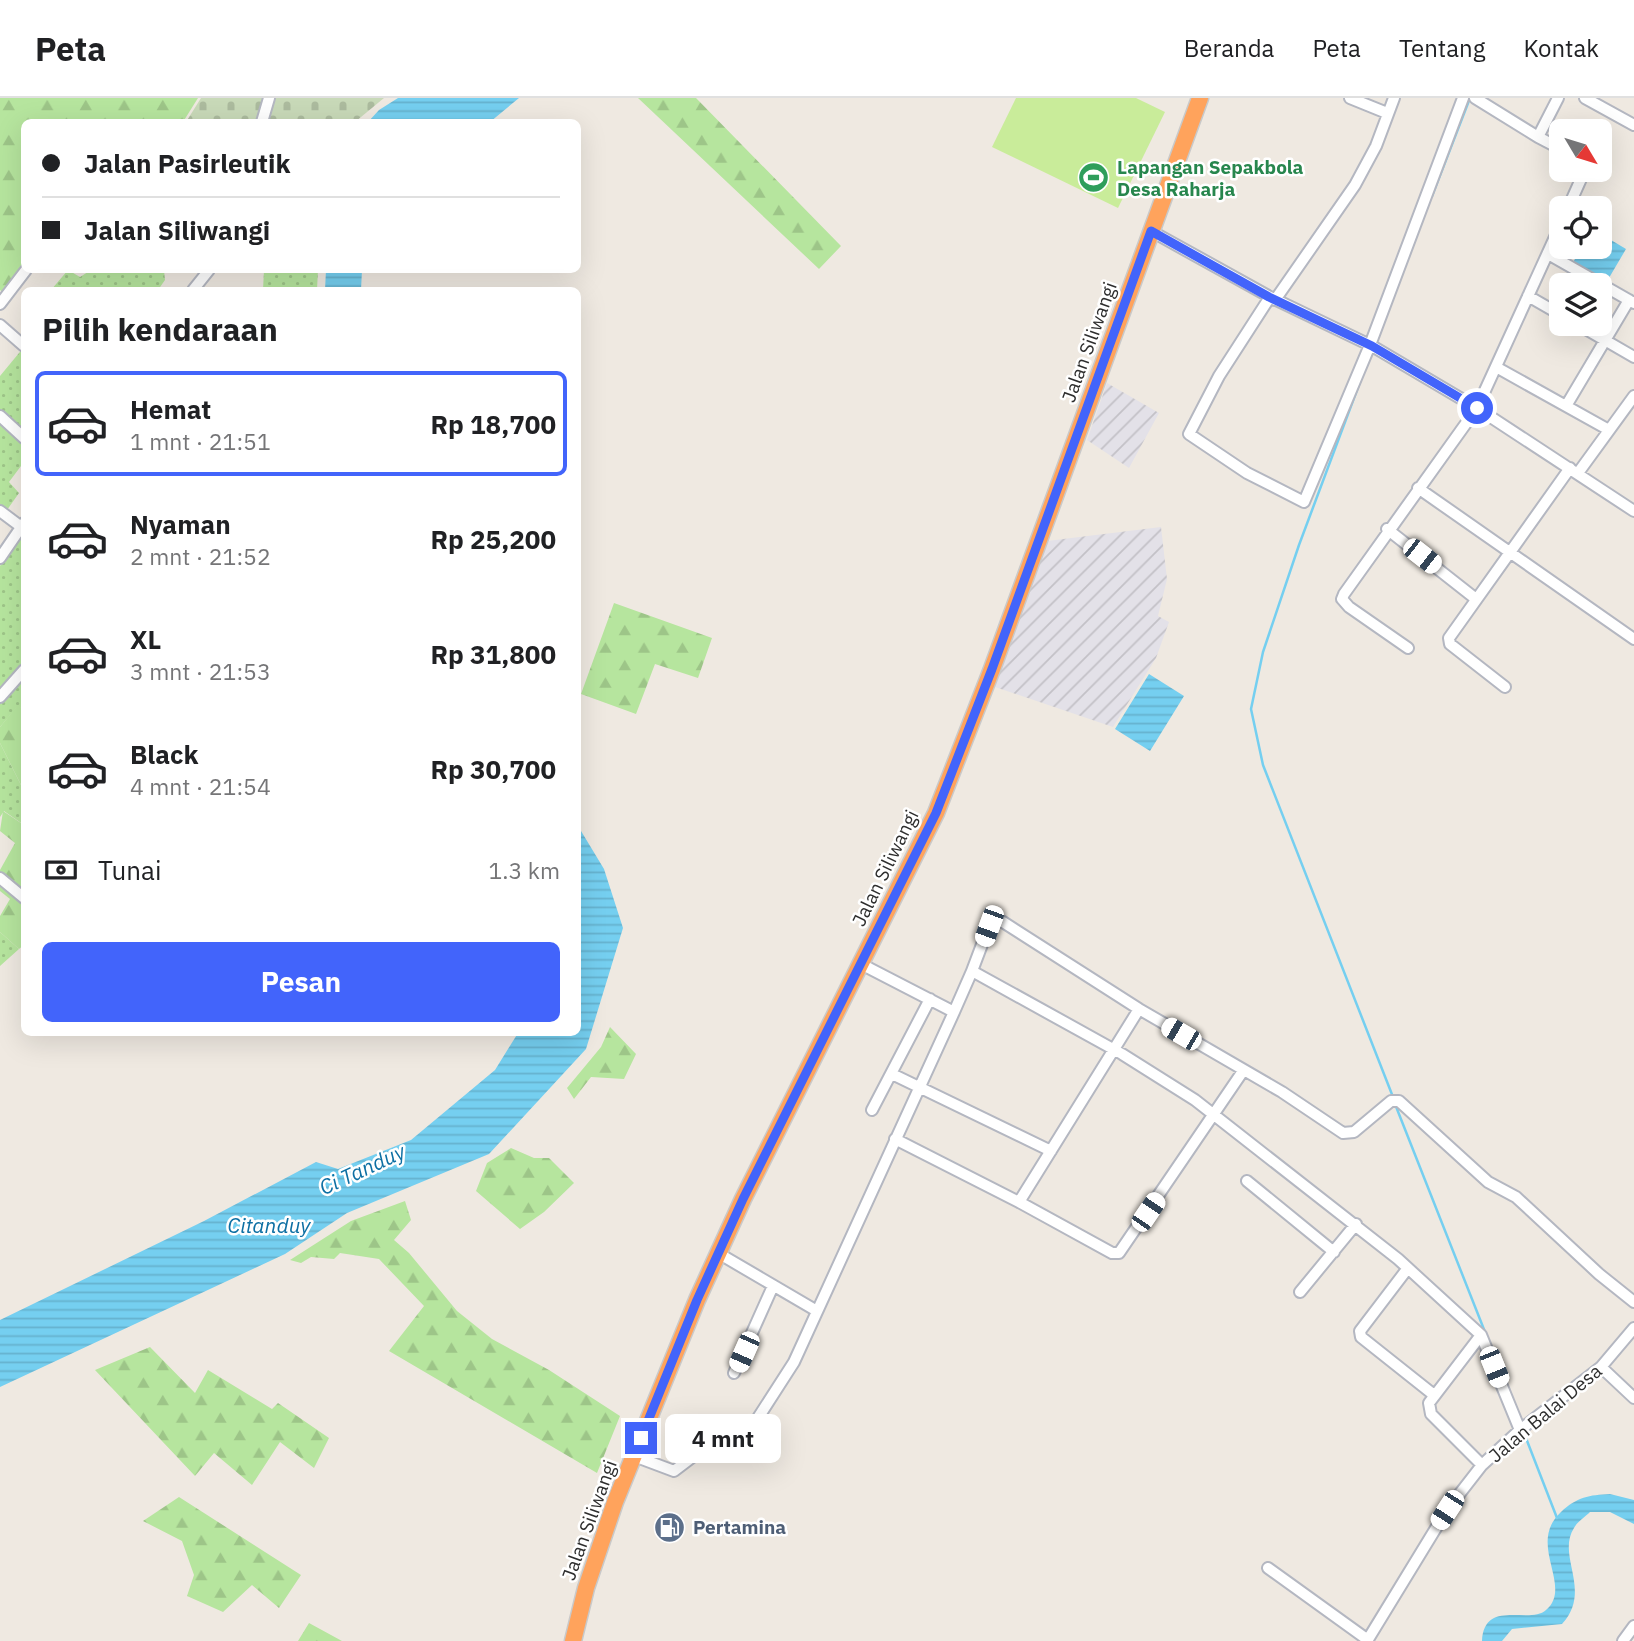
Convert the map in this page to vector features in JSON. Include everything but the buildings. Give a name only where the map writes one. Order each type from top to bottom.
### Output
[{"type":"highway","name":"Jalan Siliwangi","points":[[573,1641],[586,1588],[634,1456],[718,1254],[936,813],[965,743],[1200,98]]},
{"type":"street","points":[[263,119],[269,98]]},
{"type":"street","points":[[1350,98],[1387,113]]},
{"type":"street","points":[[1394,98],[1376,146],[1355,185],[1219,376],[1189,434],[1247,473],[1304,502],[1374,348],[1463,98]]},
{"type":"street","points":[[1475,98],[1549,143]]},
{"type":"street","points":[[1538,137],[1558,98]]},
{"type":"street","points":[[1585,98],[1634,125]]},
{"type":"street","points":[[1151,231],[1272,299],[1374,348],[1477,408],[1634,511]]},
{"type":"street","points":[[1408,648],[1349,607],[1342,599],[1387,529],[1477,408],[1548,254],[1631,301],[1566,406]]},
{"type":"street","points":[[0,304],[4,290],[23,273]]},
{"type":"street","points":[[195,287],[207,273]]},
{"type":"street","points":[[1528,296],[1549,308]]},
{"type":"street","points":[[0,325],[21,343]]},
{"type":"street","points":[[1598,336],[1634,357]]},
{"type":"street","points":[[1496,367],[1609,430]]},
{"type":"street","points":[[1505,687],[1449,642],[1510,551],[1634,396]]},
{"type":"street","points":[[0,416],[21,435]]},
{"type":"street","points":[[1418,488],[1634,639]]},
{"type":"street","points":[[0,511],[21,524]]},
{"type":"street","points":[[1387,529],[1476,599]]},
{"type":"street","points":[[0,558],[21,530]]},
{"type":"street","points":[[0,697],[21,673]]},
{"type":"street","points":[[0,878],[21,896]]},
{"type":"street","points":[[634,1456],[674,1471],[695,1455],[740,1441],[794,1362],[954,1012],[989,926],[997,920],[1348,1135],[1395,1101],[1488,1182],[1516,1197],[1599,1274],[1634,1301]]},
{"type":"street","points":[[861,964],[954,1012]]},
{"type":"street","points":[[972,971],[1115,1050],[1214,1114],[1356,1224],[1481,1335],[1524,1427]]},
{"type":"street","points":[[872,1110],[930,999]]},
{"type":"street","points":[[1019,1202],[1139,1009]]},
{"type":"street","points":[[895,1139],[1112,1253],[1119,1253],[1243,1071]]},
{"type":"street","points":[[892,1074],[1051,1152]]},
{"type":"street","points":[[1247,1181],[1334,1252]]},
{"type":"street","points":[[1300,1292],[1356,1224]]},
{"type":"street","points":[[718,1254],[817,1311]]},
{"type":"street","points":[[1408,1268],[1360,1331],[1362,1337],[1434,1395]]},
{"type":"street","points":[[734,1374],[773,1286]]},
{"type":"street","name":"Jalan Balai Desa","points":[[1368,1641],[1447,1510],[1482,1465],[1524,1427],[1601,1367],[1634,1328]]},
{"type":"street","points":[[1481,1335],[1429,1403],[1431,1414],[1482,1465]]},
{"type":"street","points":[[1601,1367],[1634,1398]]},
{"type":"street","points":[[1268,1568],[1368,1641]]},
{"type":"street","points":[[1623,1641],[1634,1626]]},
{"type":"shaded area","points":[[1107,383],[1159,413],[1129,468],[1087,440]]},
{"type":"shaded area","points":[[1161,527],[1167,579],[1158,616],[1169,622],[1156,658],[1113,727],[995,687],[1047,541]]},
{"type":"green space","points":[[0,98],[198,98],[185,119],[21,119],[21,268],[4,293],[0,290]]},
{"type":"green space","points":[[201,98],[384,98],[359,119],[188,119]]},
{"type":"green space","points":[[638,98],[696,98],[841,246],[819,269]]},
{"type":"green space","name":"Lapangan Sepakbola Desa Raharja","points":[[1016,98],[1136,98],[1165,112],[1118,208],[992,147]]},
{"type":"green space","points":[[65,273],[80,277],[86,273],[164,273],[165,280],[160,287],[54,287]]},
{"type":"green space","points":[[264,273],[318,273],[317,287],[263,287]]},
{"type":"green space","points":[[21,351],[21,466],[9,482],[19,493],[0,520],[0,376]]},
{"type":"green space","points":[[21,534],[21,708],[18,706],[0,727],[0,566]]},
{"type":"green space","points":[[614,603],[712,638],[698,678],[655,664],[636,714],[581,694]]},
{"type":"green space","points":[[18,705],[21,708],[21,785],[0,743],[0,727]]},
{"type":"green space","points":[[0,743],[21,785],[21,823],[4,811],[0,817]]},
{"type":"green space","points":[[3,811],[21,823],[19,949],[0,932],[0,916],[10,899],[0,891],[0,870],[15,843],[0,831]]},
{"type":"green space","points":[[0,932],[19,949],[0,966]]},
{"type":"green space","points":[[610,1027],[636,1054],[624,1079],[591,1077],[574,1099],[567,1088],[601,1047]]},
{"type":"green space","points":[[511,1148],[534,1158],[549,1158],[574,1183],[544,1212],[520,1229],[476,1191],[487,1163]]},
{"type":"green space","points":[[405,1201],[411,1220],[394,1240],[409,1253],[457,1311],[492,1339],[549,1370],[620,1416],[597,1473],[389,1351],[424,1306],[379,1259],[340,1253],[334,1259],[311,1257],[301,1263],[290,1260],[351,1221]]},
{"type":"green space","points":[[150,1347],[195,1393],[208,1370],[272,1409],[278,1403],[329,1438],[314,1468],[280,1442],[252,1485],[214,1453],[195,1476],[95,1370]]},
{"type":"green space","points":[[179,1497],[301,1575],[279,1608],[252,1585],[223,1612],[187,1596],[194,1575],[182,1541],[143,1521]]},
{"type":"green space","points":[[309,1623],[342,1641],[298,1641]]},
{"type":"water","points":[[398,98],[519,98],[494,119],[371,119]]},
{"type":"water","points":[[1612,241],[1626,249],[1612,273],[1588,273],[1572,264],[1575,259],[1612,259]]},
{"type":"water","points":[[326,273],[362,273],[361,287],[325,287]]},
{"type":"water","points":[[1149,674],[1184,696],[1150,751],[1115,729]]},
{"type":"water","name":"Citanduy","points":[[581,831],[604,869],[623,928],[586,1049],[489,1154],[347,1213],[285,1254],[0,1387],[0,1320],[204,1221],[316,1162],[338,1169],[411,1140],[495,1070],[516,1036],[581,1036]]},
{"type":"water","points":[[1610,1494],[1634,1500],[1634,1524],[1610,1512],[1590,1512],[1575,1526],[1569,1550],[1575,1586],[1574,1599],[1571,1611],[1562,1624],[1512,1629],[1502,1641],[1482,1641],[1485,1628],[1491,1620],[1499,1616],[1539,1614],[1546,1610],[1553,1600],[1555,1589],[1548,1551],[1551,1524],[1561,1512],[1578,1500]]},
{"type":"waterway","points":[[1432,196],[1470,98]]},
{"type":"waterway","points":[[1360,382],[1299,545],[1263,652],[1251,709],[1263,765],[1393,1097]]},
{"type":"waterway","points":[[1395,1104],[1485,1332]]},
{"type":"waterway","points":[[1524,1433],[1557,1518]]},
{"type":"place","name":"Lapangan Sepakbola Desa Raharja","points":[[1094,178]]},
{"type":"place","name":"Pertamina","points":[[670,1527]]},
{"type":"route","points":[[641,1438],[697,1300],[743,1199],[936,813],[965,743],[1151,231],[1269,297],[1372,346],[1477,408]]},
{"type":"water label","name":"Ci Tanduy","points":[[362,1169]]}]
